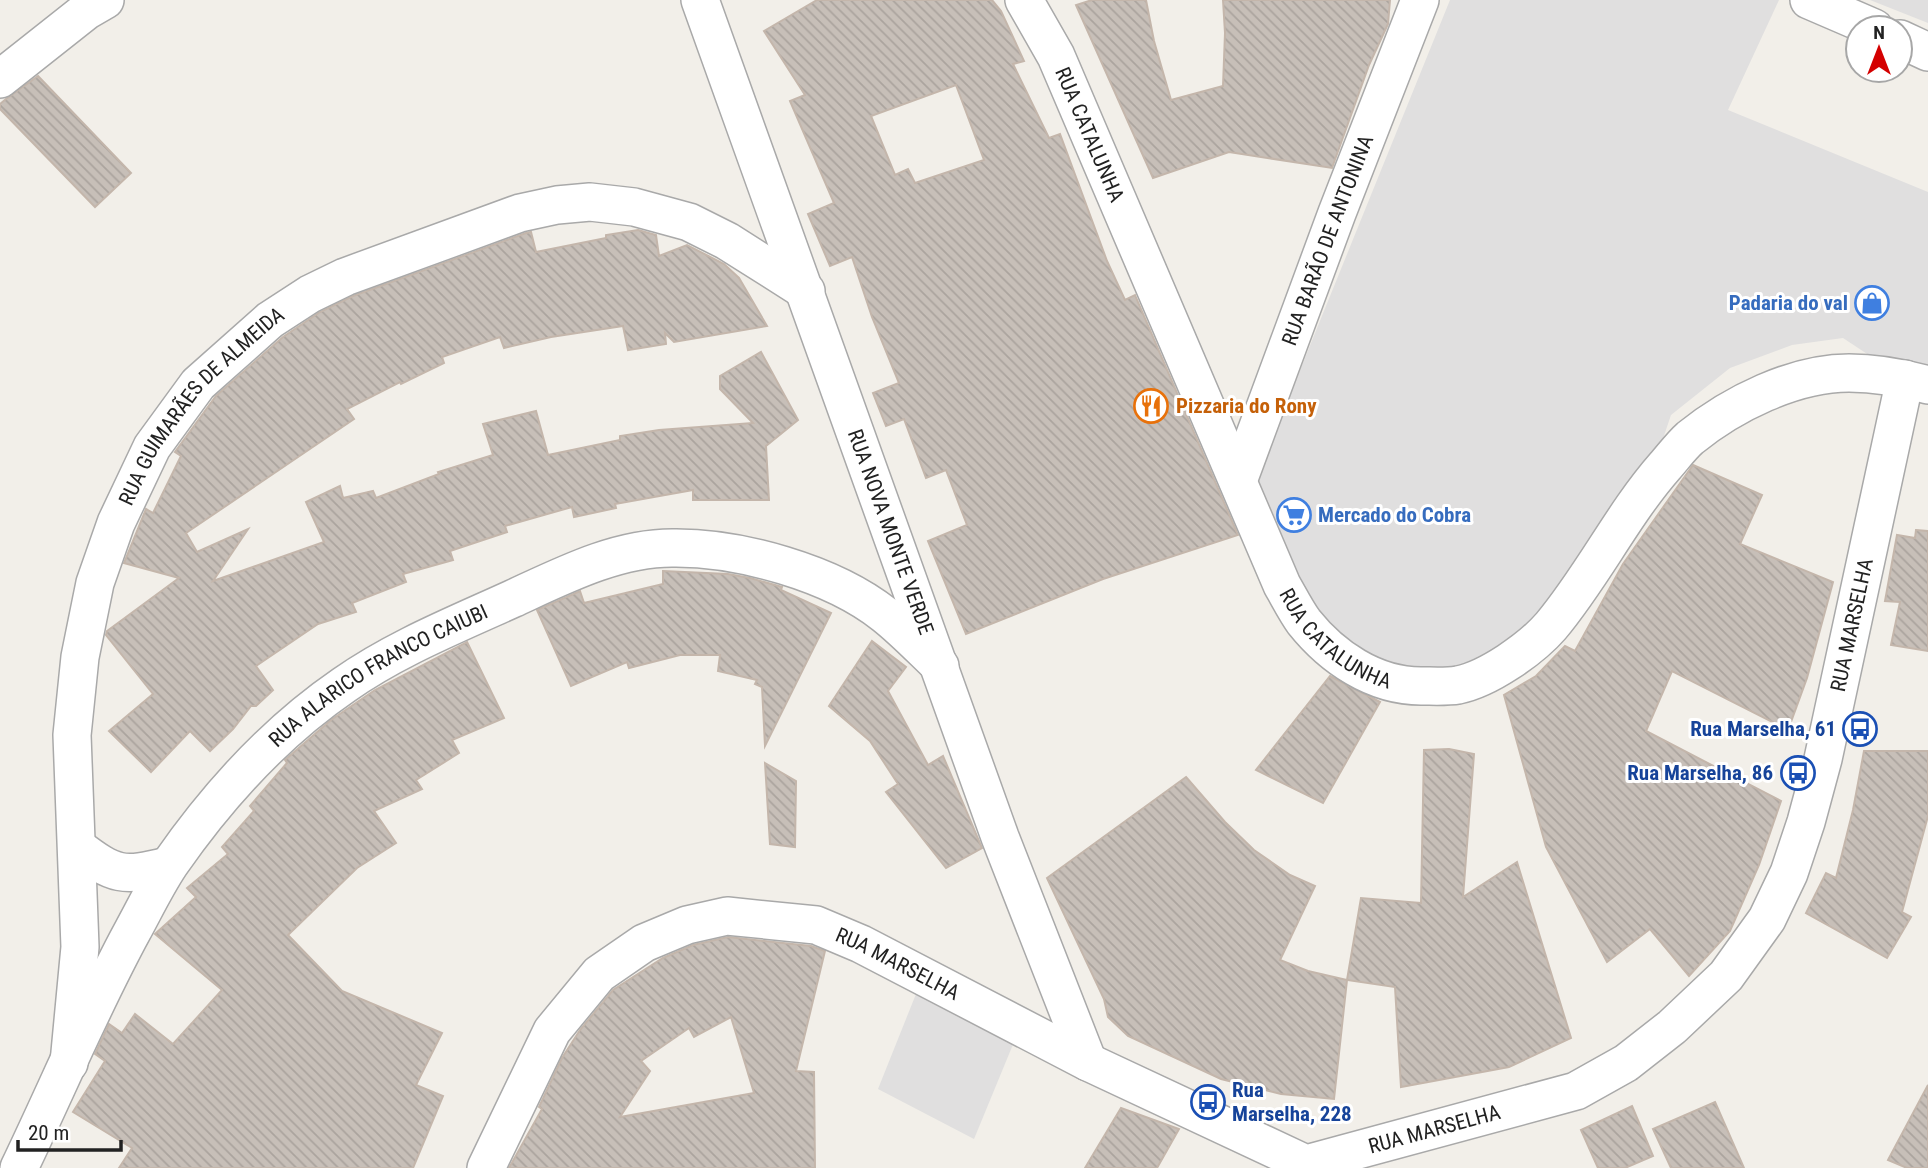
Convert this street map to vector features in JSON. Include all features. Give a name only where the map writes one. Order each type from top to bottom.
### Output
[{"type":"street","points":[[0,79],[86,11],[105,0]]},
{"type":"street","name":"RUA NOVA MONTE VERDE","points":[[700,0],[1000,837],[1088,1062]]},
{"type":"street","name":"RUA CATALUNHA","points":[[1024,0],[1056,56],[1282,585],[1303,620],[1324,643],[1352,666],[1378,680],[1409,686],[1458,685],[1493,671],[1520,653],[1550,627],[1647,486],[1689,439],[1742,404],[1793,382],[1848,373],[1916,382]]},
{"type":"street","points":[[1809,0],[1844,15]]},
{"type":"street","name":"RUA BARÃO DE ANTONINA","points":[[1238,481],[1414,6]]},
{"type":"street","name":"RUA GUIMARÃES DE ALMEIDA","points":[[69,1063],[80,947],[72,736],[80,657],[94,583],[116,523],[152,447],[198,384],[270,320],[310,294],[370,268],[520,213],[590,202],[634,207],[689,222],[806,291]]},
{"type":"street","name":"RUA MARSELHA","points":[[486,1168],[552,1031],[599,974],[644,943],[687,925],[727,916],[816,925],[861,944],[1088,1062],[1311,1166],[1576,1091],[1626,1063],[1672,1027],[1726,976],[1767,919],[1807,822],[1916,382]]},
{"type":"street","name":"RUA ALARICO FRANCO CAIUBI","points":[[19,1168],[105,981],[168,866],[220,799],[266,748],[297,719],[346,683],[391,657],[563,575],[611,558],[644,550],[699,549],[748,556],[797,570],[846,591],[884,614],[940,666]]},
{"type":"street","points":[[77,847],[103,867],[118,873],[137,874],[168,866]]},
{"type":"shaded area","points":[[1450,0],[1779,0],[1728,110],[1928,192],[1928,385],[1905,379],[1843,338],[1792,345],[1730,368],[1671,415],[1647,486],[1493,671],[1352,665],[1247,501]]},
{"type":"shaded area","points":[[1870,0],[1928,0],[1928,23],[1914,17],[1914,14],[1905,14]]},
{"type":"shaded area","points":[[916,994],[1014,1042],[974,1139],[878,1089]]},
{"type":"building","points":[[817,0],[992,0],[1001,11],[1024,61],[1013,64],[1049,138],[1060,134],[1107,261],[1125,300],[1135,295],[1238,535],[1103,579],[966,634],[928,541],[967,525],[946,470],[926,478],[904,419],[886,426],[873,393],[899,383],[872,317],[852,257],[830,266],[808,214],[834,203],[790,101],[805,95],[764,31]],"holes":[[[956,85],[984,160],[915,183],[908,169],[895,175],[871,116]]]},
{"type":"building","points":[[1092,0],[1146,0],[1154,41],[1171,100],[1223,86],[1223,0],[1390,0],[1388,24],[1369,65],[1332,168],[1229,152],[1153,178],[1076,5]]},
{"type":"building","points":[[38,76],[131,173],[95,207],[0,109],[0,104]]},
{"type":"building","points":[[638,230],[656,235],[659,256],[687,245],[724,264],[739,278],[767,326],[674,342],[665,333],[666,344],[628,350],[623,326],[551,337],[504,348],[500,337],[442,357],[444,363],[347,409],[354,419],[186,533],[197,552],[248,529],[213,581],[324,542],[306,502],[340,486],[343,498],[373,491],[376,498],[439,474],[438,472],[493,455],[483,424],[536,411],[548,455],[620,440],[620,436],[659,430],[753,423],[720,389],[720,376],[761,352],[798,420],[766,446],[769,500],[693,500],[693,490],[615,504],[616,508],[574,517],[572,507],[505,526],[507,532],[450,551],[453,560],[403,574],[406,582],[352,603],[356,612],[318,624],[256,666],[273,690],[256,706],[251,706],[233,729],[210,751],[190,731],[151,772],[109,731],[153,694],[106,635],[107,631],[179,578],[124,563],[146,509],[153,513],[181,456],[175,452],[216,396],[283,337],[320,312],[353,296],[526,233],[531,232],[536,252]]},
{"type":"building","points":[[1693,465],[1762,495],[1740,544],[1833,582],[1807,678],[1788,730],[1672,671],[1646,731],[1781,801],[1759,865],[1730,931],[1689,976],[1650,929],[1607,962],[1546,847],[1504,695],[1536,676],[1565,646],[1575,651],[1623,564]]},
{"type":"building","points":[[1916,530],[1928,531],[1928,651],[1891,645],[1900,602],[1885,601],[1897,535],[1915,538]]},
{"type":"building","points":[[663,571],[728,574],[750,578],[782,587],[781,590],[831,613],[765,746],[762,687],[755,684],[757,680],[718,671],[720,655],[680,655],[629,668],[627,662],[571,686],[537,610],[580,591],[584,603],[663,584]]},
{"type":"building","points":[[872,641],[906,667],[888,691],[928,765],[943,756],[982,848],[946,868],[886,792],[898,784],[870,741],[829,706]]},
{"type":"building","points":[[467,642],[504,718],[452,740],[459,753],[416,780],[422,789],[374,811],[396,843],[357,868],[288,935],[342,991],[442,1033],[416,1085],[443,1096],[413,1168],[119,1168],[132,1148],[73,1112],[105,1061],[95,1054],[109,1024],[122,1033],[135,1014],[173,1044],[222,990],[155,934],[196,897],[187,888],[228,854],[222,847],[254,811],[250,806],[287,763],[285,760],[331,720],[375,690]]},
{"type":"building","points":[[1330,676],[1380,702],[1323,803],[1256,770]]},
{"type":"building","points":[[1449,749],[1474,754],[1463,897],[1517,862],[1571,1038],[1509,1067],[1401,1087],[1395,987],[1347,980],[1361,898],[1421,903],[1424,750]]},
{"type":"building","points":[[1864,751],[1928,751],[1928,816],[1902,912],[1911,917],[1887,958],[1806,913],[1826,873],[1836,878]]},
{"type":"building","points":[[765,763],[796,781],[795,847],[770,844]]},
{"type":"building","points":[[1186,777],[1225,822],[1254,850],[1290,875],[1315,886],[1280,960],[1308,971],[1347,980],[1334,1099],[1281,1094],[1221,1079],[1128,1036],[1108,1017],[1104,999],[1047,878]]},
{"type":"building","points":[[728,937],[811,946],[825,951],[796,1071],[814,1072],[815,1168],[509,1168],[542,1109],[539,1107],[562,1058],[580,1030],[613,990],[663,958],[693,945]],"holes":[[[731,1017],[754,1093],[620,1117],[650,1071],[641,1061],[689,1028],[694,1037]]]},
{"type":"building","points":[[1928,1085],[1928,1168],[1907,1168],[1888,1160]]},
{"type":"building","points":[[1715,1102],[1744,1168],[1671,1168],[1653,1129]]},
{"type":"building","points":[[1632,1106],[1653,1156],[1625,1168],[1598,1168],[1581,1130]]},
{"type":"building","points":[[1121,1108],[1179,1129],[1157,1168],[1085,1168]]},
{"type":"place","name":"Padaria do val","points":[[1872,303]]},
{"type":"place","name":"Pizzaria do Rony","points":[[1151,406]]},
{"type":"place","name":"Mercado do Cobra","points":[[1294,515]]},
{"type":"place","name":"Rua Marselha, 61","points":[[1860,729]]},
{"type":"place","name":"Rua Marselha, 86","points":[[1798,773]]},
{"type":"place","name":"Rua Marselha, 228","points":[[1208,1102]]}]
